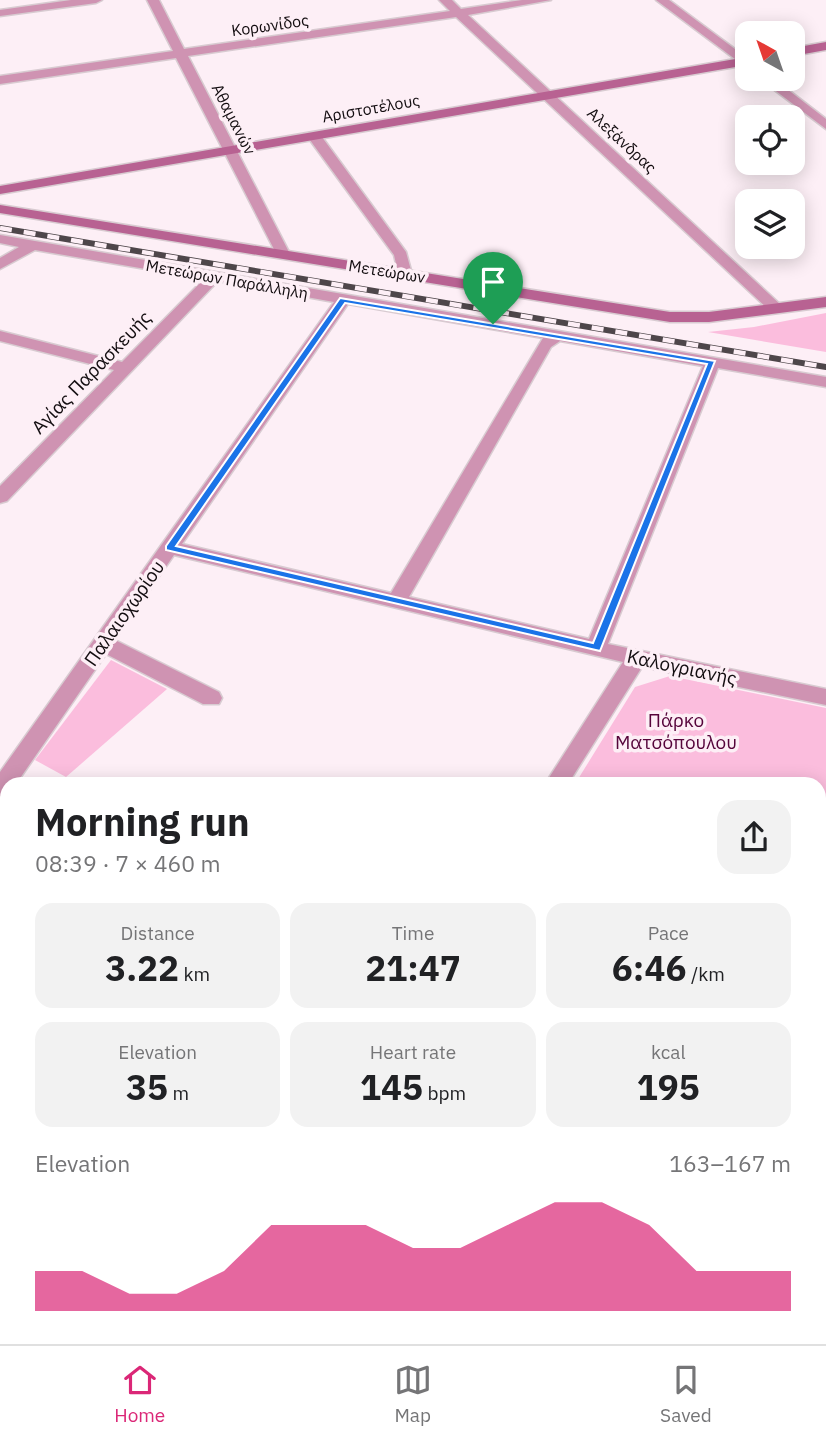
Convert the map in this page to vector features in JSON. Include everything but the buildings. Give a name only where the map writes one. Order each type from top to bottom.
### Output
[{"type":"street","points":[[0,13],[96,0]]},
{"type":"street","name":"Αθαμανών","points":[[153,0],[283,254]]},
{"type":"street","name":"Αλεξάνδρας","points":[[445,0],[774,306]]},
{"type":"street","name":"Κορωνίδος","points":[[0,80],[545,0]]},
{"type":"street","points":[[662,0],[735,54]]},
{"type":"street","points":[[805,50],[826,46]]},
{"type":"street","name":"Αριστοτέλους","points":[[0,190],[735,64]]},
{"type":"street","points":[[782,91],[826,125]]},
{"type":"street","points":[[314,136],[401,255],[404,274]]},
{"type":"street","name":"Μετεώρων","points":[[0,209],[680,318],[724,317],[774,306],[826,289]]},
{"type":"street","name":"Μετεώρων Παράλληλη","points":[[0,239],[826,382]]},
{"type":"street","points":[[0,264],[32,244]]},
{"type":"street","name":"Αγίας Παρασκευής","points":[[0,497],[214,277]]},
{"type":"street","name":"Παλαιοχωρίου","points":[[12,777],[343,300]]},
{"type":"street","name":"Μετεώρων","points":[[774,306],[826,302]]},
{"type":"street","points":[[0,336],[124,367]]},
{"type":"street","points":[[396,602],[545,344],[555,337]]},
{"type":"street","points":[[596,648],[712,363]]},
{"type":"street","name":"Καλογριανής","points":[[170,548],[637,658],[826,697]]},
{"type":"street","points":[[103,643],[211,698]]},
{"type":"street","points":[[560,777],[637,658]]},
{"type":"green space","points":[[826,313],[826,352],[708,332],[754,327]]},
{"type":"green space","points":[[111,660],[167,689],[66,777],[35,760]]},
{"type":"green space","name":"Πάρκο Ματσόπουλου","points":[[670,676],[826,708],[826,777],[579,777],[635,687]]},
{"type":"railway","points":[[0,228],[826,367]]},
{"type":"route","points":[[343,300],[493,324],[712,363],[596,648],[170,548],[343,300]]}]
